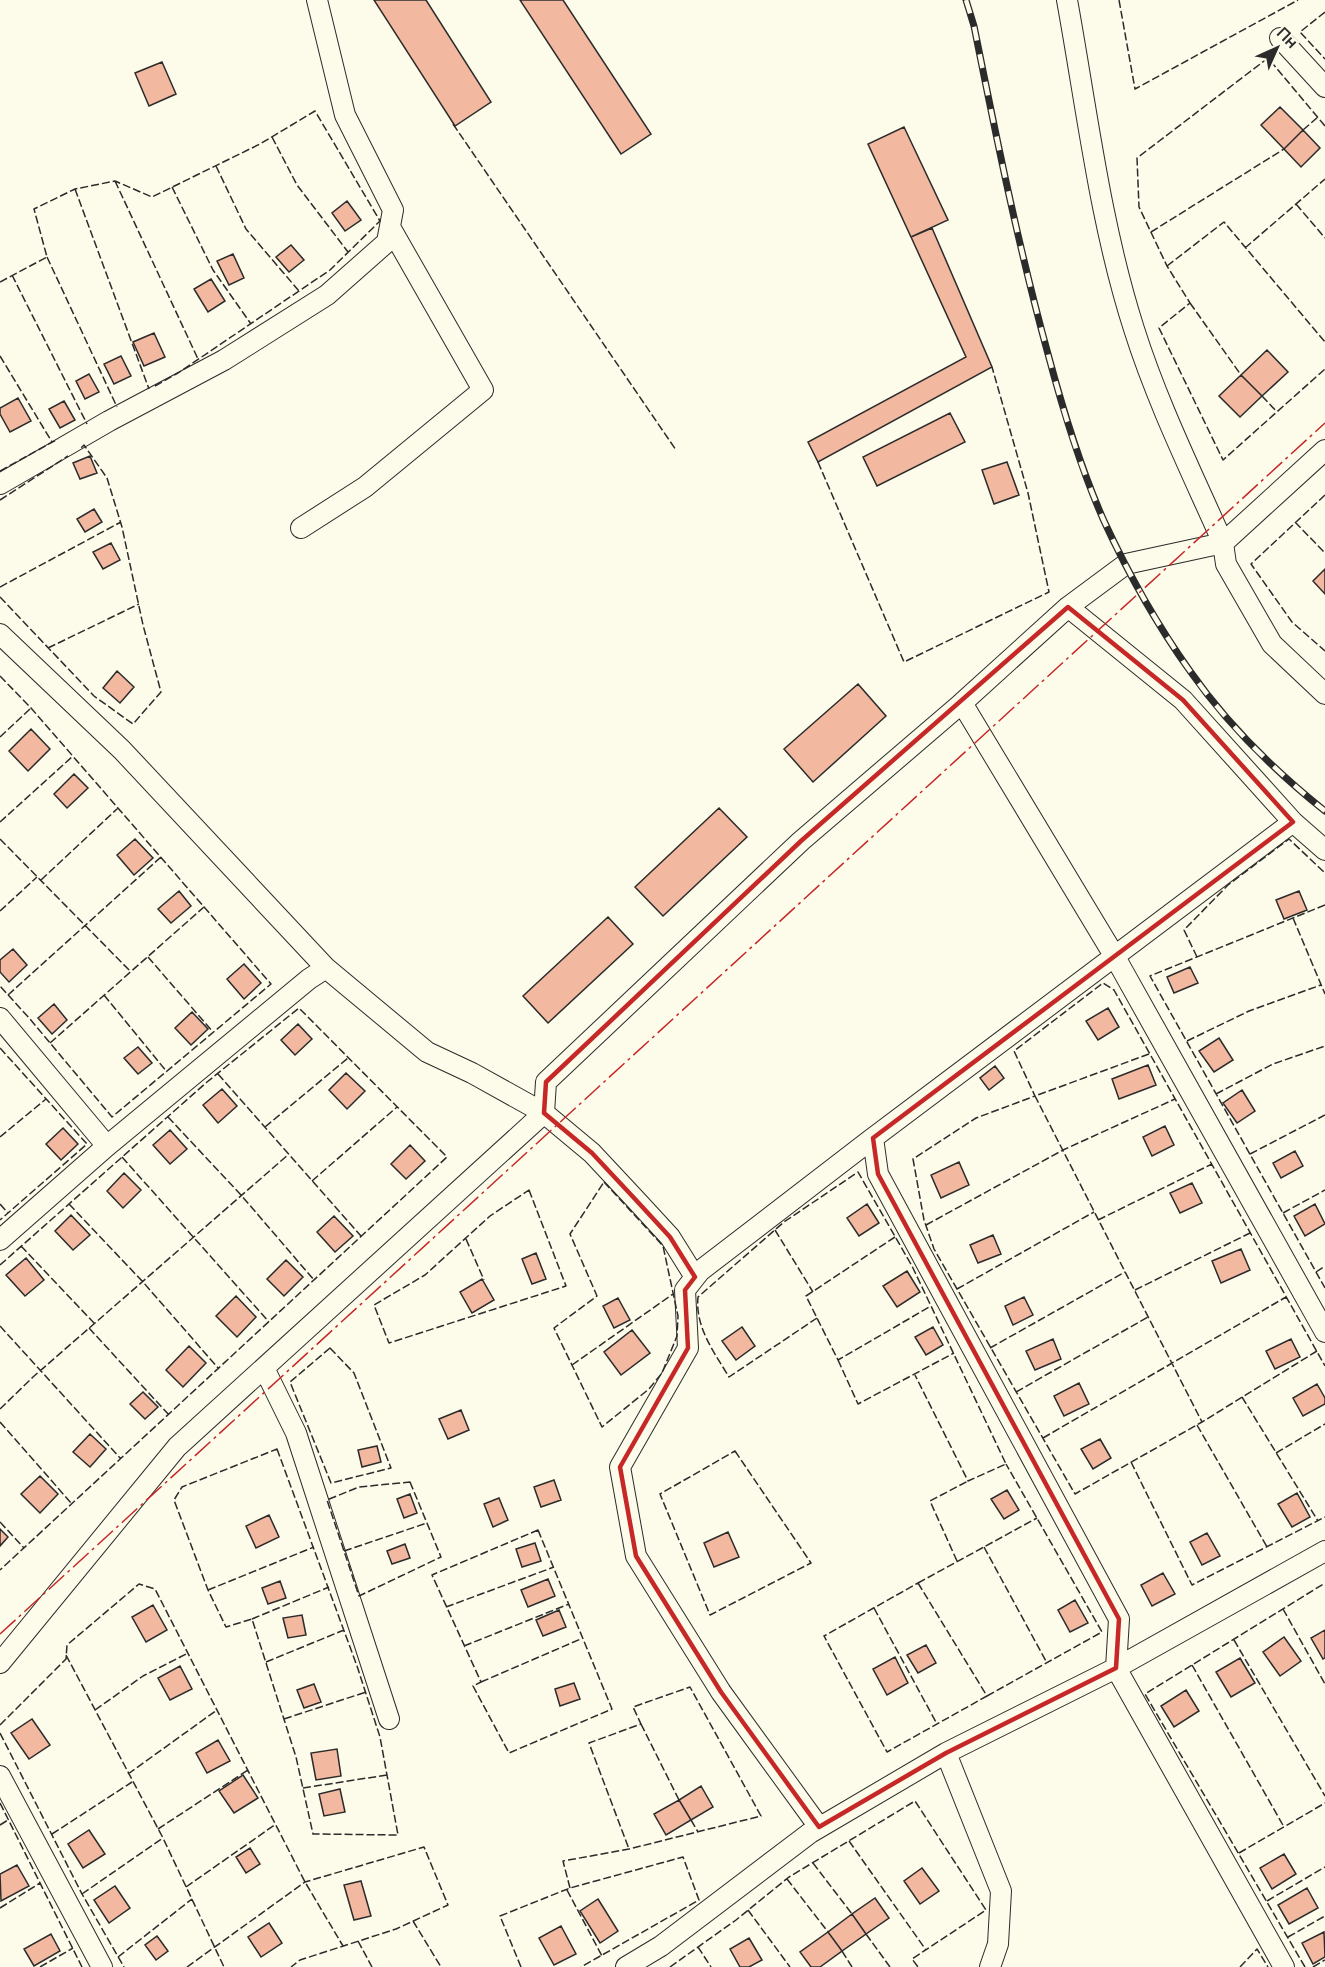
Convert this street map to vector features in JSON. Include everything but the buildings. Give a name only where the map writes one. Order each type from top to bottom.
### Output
[{"type":"street","points":[[0,484],[109,421],[224,360],[327,295],[387,242],[393,210],[345,115],[317,0]]},
{"type":"street","points":[[1067,0],[1110,242],[1134,330],[1169,421],[1223,543],[1226,564],[1272,644],[1325,694]]},
{"type":"street","points":[[1280,38],[1325,87]]},
{"type":"street","points":[[301,528],[365,488],[483,390],[390,226]]},
{"type":"street","points":[[0,1663],[177,1447],[544,1113],[546,1082],[801,841],[962,703],[1068,607],[1126,564],[1223,543],[1325,450]]},
{"type":"street","points":[[1068,607],[1183,700],[1293,822],[1325,850]]},
{"type":"street","points":[[0,634],[122,750],[326,968],[427,1052],[472,1073],[544,1113],[592,1153],[670,1237],[695,1277]]},
{"type":"street","points":[[962,703],[1115,957],[1325,1332]]},
{"type":"street","points":[[819,1827],[721,1692],[636,1556],[620,1467],[688,1348],[685,1290],[700,1272],[873,1138],[1293,822]]},
{"type":"street","points":[[0,1240],[107,1146],[309,979],[326,968]]},
{"type":"street","points":[[0,1018],[107,1146]]},
{"type":"street","points":[[873,1138],[878,1174],[1119,1619],[1116,1668],[1284,1967]]},
{"type":"street","points":[[264,1368],[297,1433],[389,1719]]},
{"type":"street","points":[[626,1967],[661,1946],[819,1827],[946,1753],[1116,1668],[1325,1551]]},
{"type":"street","points":[[946,1753],[1001,1891],[998,1944],[990,1967]]},
{"type":"street","points":[[0,1776],[102,1967]]},
{"type":"highlighted area","points":[[1068,607],[1183,700],[1293,822],[873,1138],[878,1174],[1119,1619],[1116,1668],[946,1753],[819,1827],[721,1692],[636,1556],[620,1467],[688,1348],[685,1290],[695,1277],[670,1237],[592,1153],[544,1113],[546,1082],[801,841]]},
{"type":"railway","points":[[966,0],[974,26],[1008,190],[1037,313],[1073,438],[1104,521],[1155,617],[1204,691],[1253,746],[1325,811]]},
{"type":"fence","points":[[1119,0],[1135,89],[1298,0]]},
{"type":"fence","points":[[1325,12],[1300,32],[1325,59]]},
{"type":"fence","points":[[1325,126],[1268,58],[1137,158],[1139,207],[1167,266],[1190,303],[1159,328],[1223,460],[1325,369]]},
{"type":"fence","points":[[0,282],[47,257],[34,209],[75,189],[115,181],[152,197],[260,144],[315,111],[380,221],[330,270],[178,373],[155,386]]},
{"type":"fence","points":[[1303,130],[1318,117]]},
{"type":"fence","points":[[453,124],[676,450]]},
{"type":"fence","points":[[272,137],[297,185],[348,252]]},
{"type":"fence","points":[[1151,232],[1284,149]]},
{"type":"fence","points":[[216,166],[246,229],[299,291]]},
{"type":"fence","points":[[1245,248],[1325,179]]},
{"type":"fence","points":[[115,181],[198,359]]},
{"type":"fence","points":[[172,187],[213,270],[251,324]]},
{"type":"fence","points":[[75,189],[149,389]]},
{"type":"fence","points":[[1296,204],[1325,238]]},
{"type":"fence","points":[[1167,266],[1224,222],[1325,342]]},
{"type":"fence","points":[[47,257],[117,407]]},
{"type":"fence","points":[[12,275],[87,424]]},
{"type":"fence","points":[[1190,303],[1241,375]]},
{"type":"fence","points":[[0,356],[52,442]]},
{"type":"fence","points":[[818,462],[904,662],[1049,592],[1028,493],[992,367]]},
{"type":"fence","points":[[1262,396],[1277,412]]},
{"type":"fence","points":[[0,471],[58,439]]},
{"type":"fence","points":[[0,597],[94,696],[133,724],[161,692],[143,625],[122,527],[107,478],[84,445],[81,448]]},
{"type":"fence","points":[[0,500],[68,456]]},
{"type":"fence","points":[[1325,495],[1251,564],[1292,622],[1325,651]]},
{"type":"fence","points":[[0,587],[121,522]]},
{"type":"fence","points":[[1295,522],[1325,553]]},
{"type":"fence","points":[[48,648],[139,604]]},
{"type":"fence","points":[[0,676],[31,708],[271,984],[112,1117],[0,986]]},
{"type":"fence","points":[[0,737],[31,708]]},
{"type":"fence","points":[[0,822],[73,756]]},
{"type":"fence","points":[[41,880],[118,808]]},
{"type":"fence","points":[[0,839],[131,972]]},
{"type":"fence","points":[[1197,957],[1184,930],[1228,885],[1289,839],[1325,873]]},
{"type":"fence","points":[[8,995],[161,857]]},
{"type":"fence","points":[[0,911],[37,877]]},
{"type":"fence","points":[[1325,905],[1150,976],[1325,1288]]},
{"type":"fence","points":[[50,1043],[204,907]]},
{"type":"fence","points":[[1293,918],[1325,994]]},
{"type":"fence","points":[[148,957],[213,1032]]},
{"type":"fence","points":[[1317,1351],[1202,1422],[1075,1494],[934,1249],[924,1220],[913,1159],[976,1118],[1035,1096],[1014,1051],[1103,983],[1114,990],[1325,1366]]},
{"type":"fence","points":[[1187,1041],[1249,1011],[1321,985]]},
{"type":"fence","points":[[104,995],[167,1072]]},
{"type":"fence","points":[[0,1265],[207,1082],[299,1008],[447,1157],[0,1570]]},
{"type":"fence","points":[[1216,1094],[1273,1064],[1325,1046]]},
{"type":"fence","points":[[0,1048],[87,1144],[0,1220]]},
{"type":"fence","points":[[1149,1054],[1035,1096],[1202,1422]]},
{"type":"fence","points":[[265,1127],[348,1058]]},
{"type":"fence","points":[[218,1074],[361,1236]]},
{"type":"fence","points":[[0,1137],[46,1099]]},
{"type":"fence","points":[[926,1225],[1063,1150],[1175,1099]]},
{"type":"fence","points":[[312,1181],[397,1107]]},
{"type":"fence","points":[[1250,1154],[1325,1115]]},
{"type":"fence","points":[[168,1117],[241,1195],[314,1280]]},
{"type":"fence","points":[[0,1409],[33,1377],[289,1154]]},
{"type":"fence","points":[[122,1157],[269,1322]]},
{"type":"fence","points":[[1098,1220],[1212,1164]]},
{"type":"fence","points":[[817,1318],[729,1377],[712,1349],[699,1319],[698,1297],[784,1222],[858,1172],[912,1266],[1006,1464],[968,1481],[915,1375]]},
{"type":"fence","points":[[604,1182],[663,1246],[678,1316],[677,1336],[662,1373],[649,1389],[602,1427],[554,1328],[597,1296],[570,1234],[604,1182]]},
{"type":"fence","points":[[529,1190],[566,1286],[389,1343],[374,1305],[425,1275],[490,1216],[529,1190]]},
{"type":"fence","points":[[1283,1213],[1325,1190]]},
{"type":"fence","points":[[0,1204],[8,1213]]},
{"type":"fence","points":[[69,1204],[143,1282],[219,1369]]},
{"type":"fence","points":[[957,1289],[1094,1212]]},
{"type":"fence","points":[[775,1230],[813,1292]]},
{"type":"fence","points":[[1135,1290],[1250,1233]]},
{"type":"fence","points":[[895,1237],[806,1296],[838,1360],[931,1306]]},
{"type":"fence","points":[[466,1239],[484,1280]]},
{"type":"fence","points":[[21,1246],[94,1323]]},
{"type":"fence","points":[[1316,1272],[1325,1266]]},
{"type":"fence","points":[[990,1348],[1125,1272]]},
{"type":"fence","points":[[572,1365],[673,1294]]},
{"type":"fence","points":[[1043,1438],[1286,1297]]},
{"type":"fence","points":[[1016,1392],[1148,1317]]},
{"type":"fence","points":[[0,1326],[121,1459]]},
{"type":"fence","points":[[89,1328],[169,1415]]},
{"type":"fence","points":[[330,1348],[354,1373],[391,1468],[331,1483],[290,1382],[330,1348]]},
{"type":"fence","points":[[838,1360],[858,1404],[954,1353]]},
{"type":"fence","points":[[1242,1397],[1318,1521]]},
{"type":"fence","points":[[0,1422],[72,1504]]},
{"type":"fence","points":[[1276,1453],[1325,1424]]},
{"type":"fence","points":[[1197,1425],[1267,1547]]},
{"type":"fence","points":[[277,1449],[357,1666],[380,1737],[398,1835],[313,1834],[296,1757],[252,1619],[226,1627],[208,1590],[174,1500],[182,1487],[277,1449]]},
{"type":"fence","points":[[735,1451],[811,1563],[710,1615],[660,1494],[735,1451]]},
{"type":"fence","points":[[1131,1462],[1192,1585],[1325,1517]]},
{"type":"fence","points":[[987,1696],[1102,1632],[1006,1464]]},
{"type":"fence","points":[[957,1561],[930,1501],[968,1481]]},
{"type":"fence","points":[[410,1482],[441,1557],[359,1596],[327,1500],[359,1487],[410,1482]]},
{"type":"fence","points":[[918,1583],[1037,1518]]},
{"type":"fence","points":[[0,1522],[24,1548]]},
{"type":"fence","points":[[344,1551],[427,1523]]},
{"type":"fence","points":[[538,1530],[612,1709],[509,1753],[473,1686],[481,1682],[432,1575],[538,1530]]},
{"type":"fence","points":[[208,1590],[314,1547]]},
{"type":"fence","points":[[984,1547],[1047,1663]]},
{"type":"fence","points":[[446,1607],[554,1567]]},
{"type":"fence","points":[[918,1583],[987,1696],[887,1752],[824,1636],[918,1583]]},
{"type":"fence","points":[[1305,1967],[1145,1694],[1325,1583]]},
{"type":"fence","points":[[0,1725],[66,1659],[67,1645],[139,1584],[155,1589],[305,1882],[343,1946]]},
{"type":"fence","points":[[252,1619],[329,1587]]},
{"type":"fence","points":[[464,1646],[569,1604]]},
{"type":"fence","points":[[874,1608],[937,1724]]},
{"type":"fence","points":[[1283,1609],[1325,1684]]},
{"type":"fence","points":[[266,1662],[344,1630]]},
{"type":"fence","points":[[481,1682],[583,1638]]},
{"type":"fence","points":[[1234,1640],[1325,1796]]},
{"type":"fence","points":[[95,1710],[143,1676],[188,1653]]},
{"type":"fence","points":[[66,1655],[163,1838],[224,1967]]},
{"type":"fence","points":[[1192,1665],[1284,1827]]},
{"type":"fence","points":[[570,1888],[563,1861],[629,1849],[761,1816],[690,1687],[633,1707],[641,1724],[589,1743],[629,1849]]},
{"type":"fence","points":[[284,1719],[366,1692]]},
{"type":"fence","points":[[128,1774],[217,1710]]},
{"type":"fence","points":[[641,1724],[679,1800]]},
{"type":"fence","points":[[0,1733],[82,1894],[124,1967]]},
{"type":"fence","points":[[158,1829],[248,1770]]},
{"type":"fence","points":[[303,1788],[387,1775]]},
{"type":"fence","points":[[52,1834],[132,1782]]},
{"type":"fence","points":[[670,1967],[736,1920],[789,1877],[915,1801],[986,1910],[912,1959],[918,1967]]},
{"type":"fence","points":[[0,1803],[82,1967]]},
{"type":"fence","points":[[1239,1853],[1325,1803]]},
{"type":"fence","points":[[0,1825],[8,1820]]},
{"type":"fence","points":[[691,1820],[698,1832]]},
{"type":"fence","points":[[186,1887],[276,1824]]},
{"type":"fence","points":[[82,1894],[163,1838]]},
{"type":"fence","points":[[849,1841],[926,1950]]},
{"type":"fence","points":[[187,1967],[305,1882],[424,1847],[448,1905],[396,1929],[300,1960],[291,1967]]},
{"type":"fence","points":[[521,1967],[500,1916],[570,1888],[683,1857],[699,1900],[581,1967]]},
{"type":"fence","points":[[813,1863],[852,1914]]},
{"type":"fence","points":[[1267,1901],[1325,1867]]},
{"type":"fence","points":[[787,1879],[828,1932]]},
{"type":"fence","points":[[0,1908],[40,1883]]},
{"type":"fence","points":[[567,1890],[602,1956]]},
{"type":"fence","points":[[118,1957],[192,1899]]},
{"type":"fence","points":[[748,1910],[790,1967]]},
{"type":"fence","points":[[1288,1937],[1325,1916]]},
{"type":"fence","points":[[413,1921],[441,1967]]},
{"type":"fence","points":[[866,1934],[890,1967]]},
{"type":"fence","points":[[358,1941],[372,1967]]},
{"type":"fence","points":[[698,1947],[711,1967]]},
{"type":"fence","points":[[40,1967],[73,1948]]},
{"type":"fence","points":[[1240,1967],[1257,1949],[1268,1967]]},
{"type":"fence","points":[[842,1951],[852,1967]]},
{"type":"fence","points":[[1313,1967],[1325,1960]]},
{"type":"power","points":[[0,1634],[1325,423]]}]
